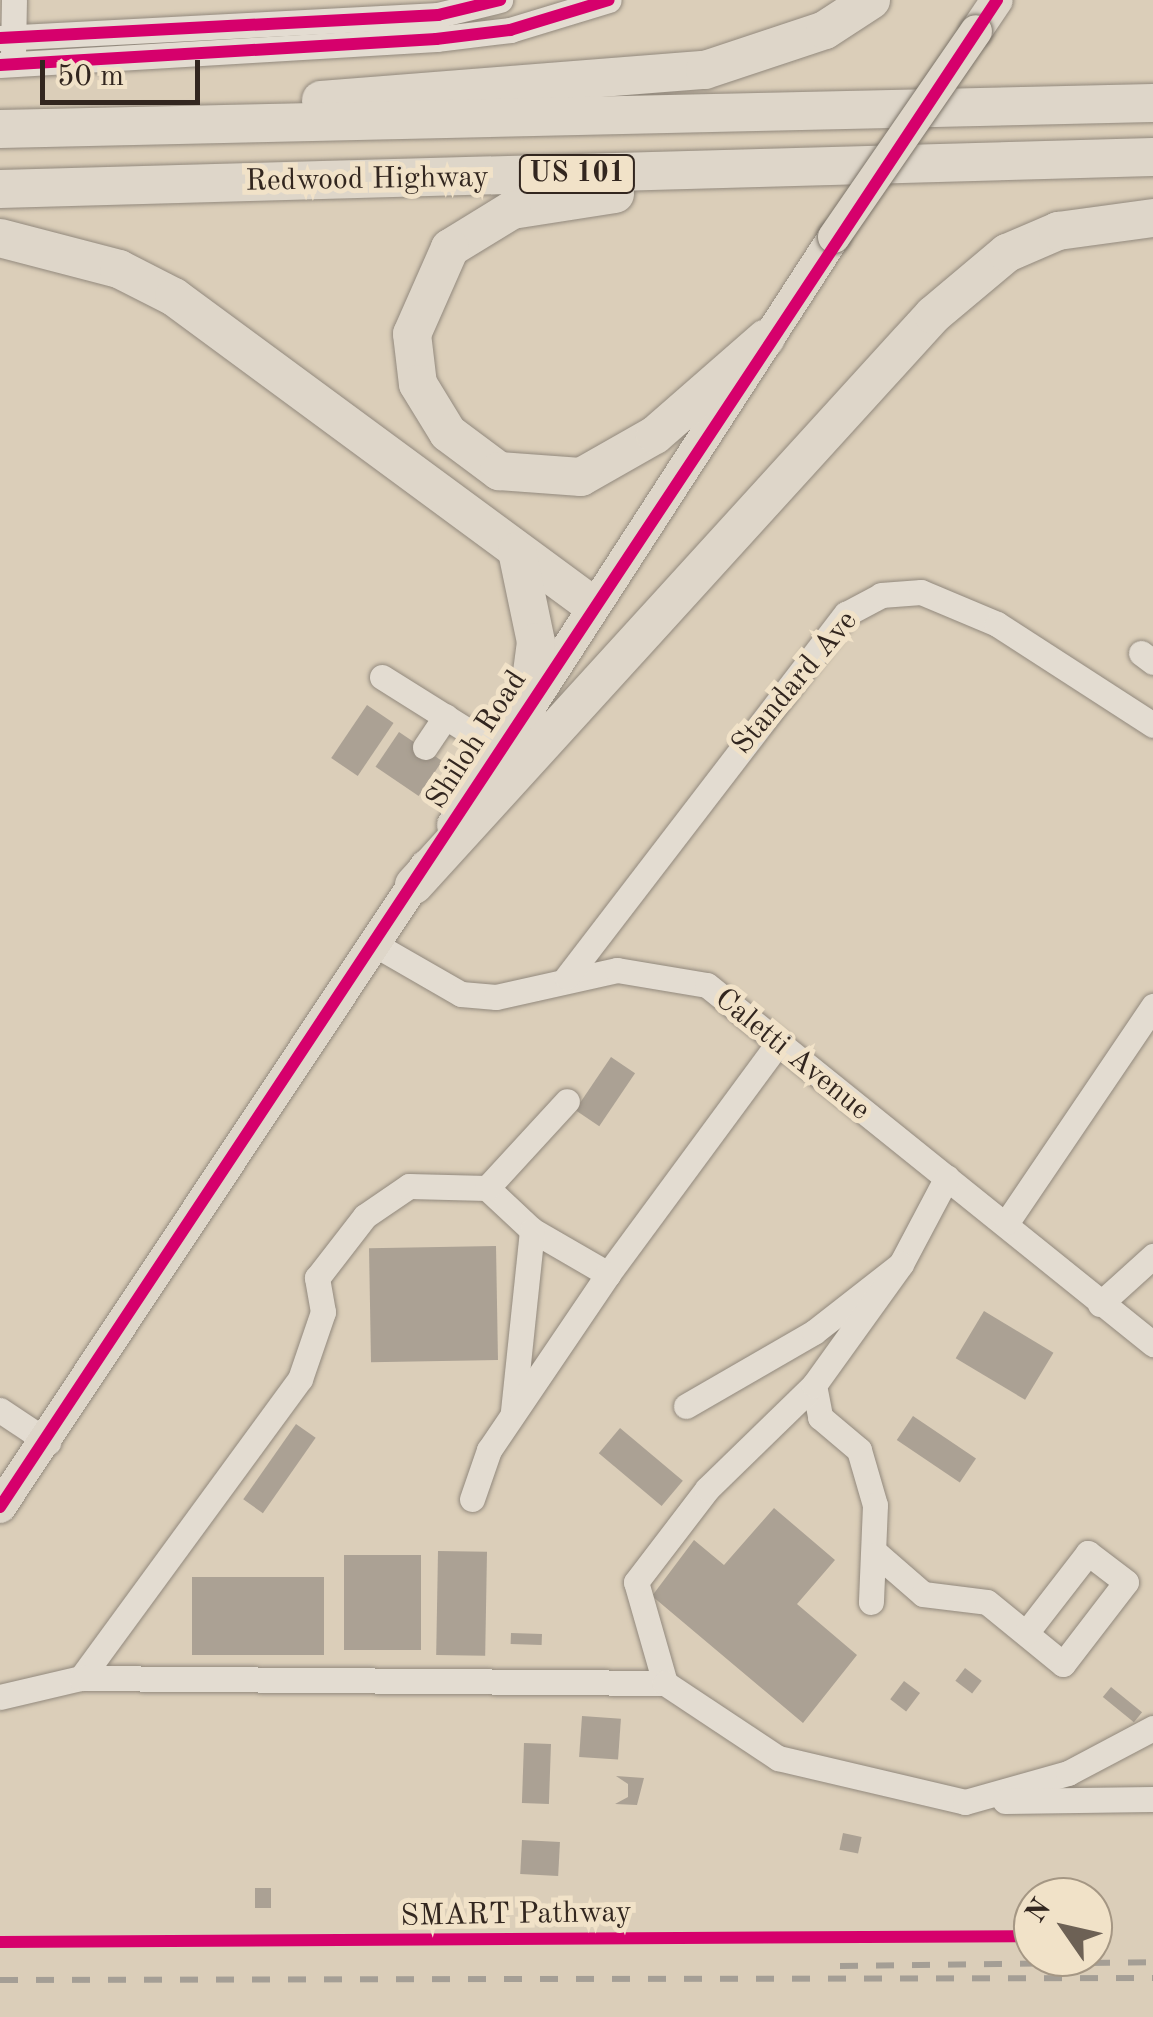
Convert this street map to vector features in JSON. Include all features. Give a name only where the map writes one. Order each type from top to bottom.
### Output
[{"type":"highway","points":[[124,124],[374,93],[704,70],[825,30],[871,0]]},
{"type":"highway","points":[[982,110],[1153,81]]},
{"type":"highway","name":"Redwood Highway","points":[[0,129],[982,110],[1153,103]]},
{"type":"highway","name":"Redwood Highway","points":[[0,189],[1153,158]]},
{"type":"highway","points":[[766,338],[615,465],[553,481],[500,471],[448,433],[418,384],[412,334],[450,248],[489,220],[804,169]]},
{"type":"highway","points":[[414,885],[933,315],[1024,246],[1058,231],[1153,218]]},
{"type":"highway","points":[[0,238],[119,268],[174,297],[592,605]]},
{"type":"highway","points":[[516,551],[536,642],[526,710]]},
{"type":"main road","name":"Shiloh Road","points":[[0,1508],[48,1442],[414,885],[766,338],[997,0]]},
{"type":"street","points":[[14,0],[6,65],[436,39],[510,30],[608,0]]},
{"type":"street","points":[[7,38],[500,0]]},
{"type":"street","name":"Standard Ave","points":[[567,976],[846,614],[882,595],[920,592],[996,624],[1153,724]]},
{"type":"street","points":[[382,676],[500,751]]},
{"type":"street","points":[[425,747],[446,716]]},
{"type":"street","name":"Caletti Avenue","points":[[374,944],[461,994],[496,998],[567,976],[665,971],[707,985],[1008,1222],[1100,1304],[1153,1344]]},
{"type":"street","points":[[1008,1222],[1153,1006]]},
{"type":"street","points":[[472,1500],[513,1416],[608,1274],[778,1043]]},
{"type":"street","points":[[487,1188],[567,1101]]},
{"type":"street","points":[[664,1683],[636,1582],[707,1488],[814,1385],[902,1264],[947,1177]]},
{"type":"street","points":[[81,1678],[300,1379],[323,1312],[317,1278],[365,1216],[409,1186],[487,1188],[532,1230],[608,1274]]},
{"type":"street","points":[[513,1416],[532,1230]]},
{"type":"street","points":[[1100,1304],[1153,1256]]},
{"type":"street","points":[[686,1406],[814,1332],[902,1264]]},
{"type":"street","points":[[814,1385],[820,1418],[859,1450],[877,1554],[871,1602]]},
{"type":"street","points":[[0,1410],[48,1442]]},
{"type":"street","points":[[877,1554],[923,1594],[987,1602],[1026,1633]]},
{"type":"street","points":[[0,1697],[81,1678],[664,1683],[778,1758],[965,1802],[1153,1799]]},
{"type":"street","points":[[965,1802],[1068,1773],[1153,1728]]},
{"type":"building","points":[[367,705],[394,723],[358,776],[331,758]]},
{"type":"building","points":[[399,732],[442,761],[419,796],[376,767]]},
{"type":"building","points":[[611,1057],[635,1073],[599,1126],[575,1110]]},
{"type":"building","points":[[496,1246],[498,1360],[371,1362],[369,1248]]},
{"type":"building","points":[[984,1311],[1053,1353],[1025,1400],[956,1358]]},
{"type":"building","points":[[913,1416],[976,1458],[960,1483],[897,1440]]},
{"type":"building","points":[[296,1424],[316,1438],[263,1513],[243,1499]]},
{"type":"building","points":[[620,1428],[683,1481],[662,1506],[599,1453]]},
{"type":"building","points":[[774,1508],[835,1560],[797,1604],[857,1655],[803,1723],[652,1596],[694,1540],[724,1565]]},
{"type":"building","points":[[438,1551],[487,1552],[485,1656],[436,1655]]},
{"type":"building","points":[[344,1555],[421,1555],[421,1650],[344,1650]]},
{"type":"building","points":[[192,1577],[324,1577],[324,1655],[192,1655]]},
{"type":"building","points":[[511,1633],[542,1634],[542,1645],[511,1644]]},
{"type":"building","points":[[965,1668],[982,1681],[972,1693],[955,1681]]},
{"type":"building","points":[[904,1681],[920,1693],[906,1711],[890,1699]]},
{"type":"building","points":[[1111,1687],[1142,1712],[1134,1722],[1103,1697]]},
{"type":"building","points":[[582,1716],[621,1719],[618,1760],[579,1757]]},
{"type":"building","points":[[524,1743],[551,1744],[549,1804],[522,1803]]},
{"type":"building","points":[[616,1776],[644,1778],[637,1805],[615,1804],[628,1797],[628,1784]]},
{"type":"building","points":[[843,1833],[862,1837],[858,1854],[839,1850]]},
{"type":"building","points":[[522,1840],[560,1842],[558,1876],[520,1874]]},
{"type":"building","points":[[255,1888],[271,1888],[271,1908],[255,1908]]},
{"type":"railway","points":[[840,1966],[1153,1962]]},
{"type":"railway","points":[[0,1980],[1153,1978]]},
{"type":"cycle path","points":[[0,38],[438,15],[500,0]]},
{"type":"cycle path","points":[[0,65],[436,39],[510,30],[609,0]]},
{"type":"cycle path","points":[[0,1507],[997,0]]},
{"type":"cycle path","name":"SMART Pathway","points":[[0,1942],[1013,1936]]}]
